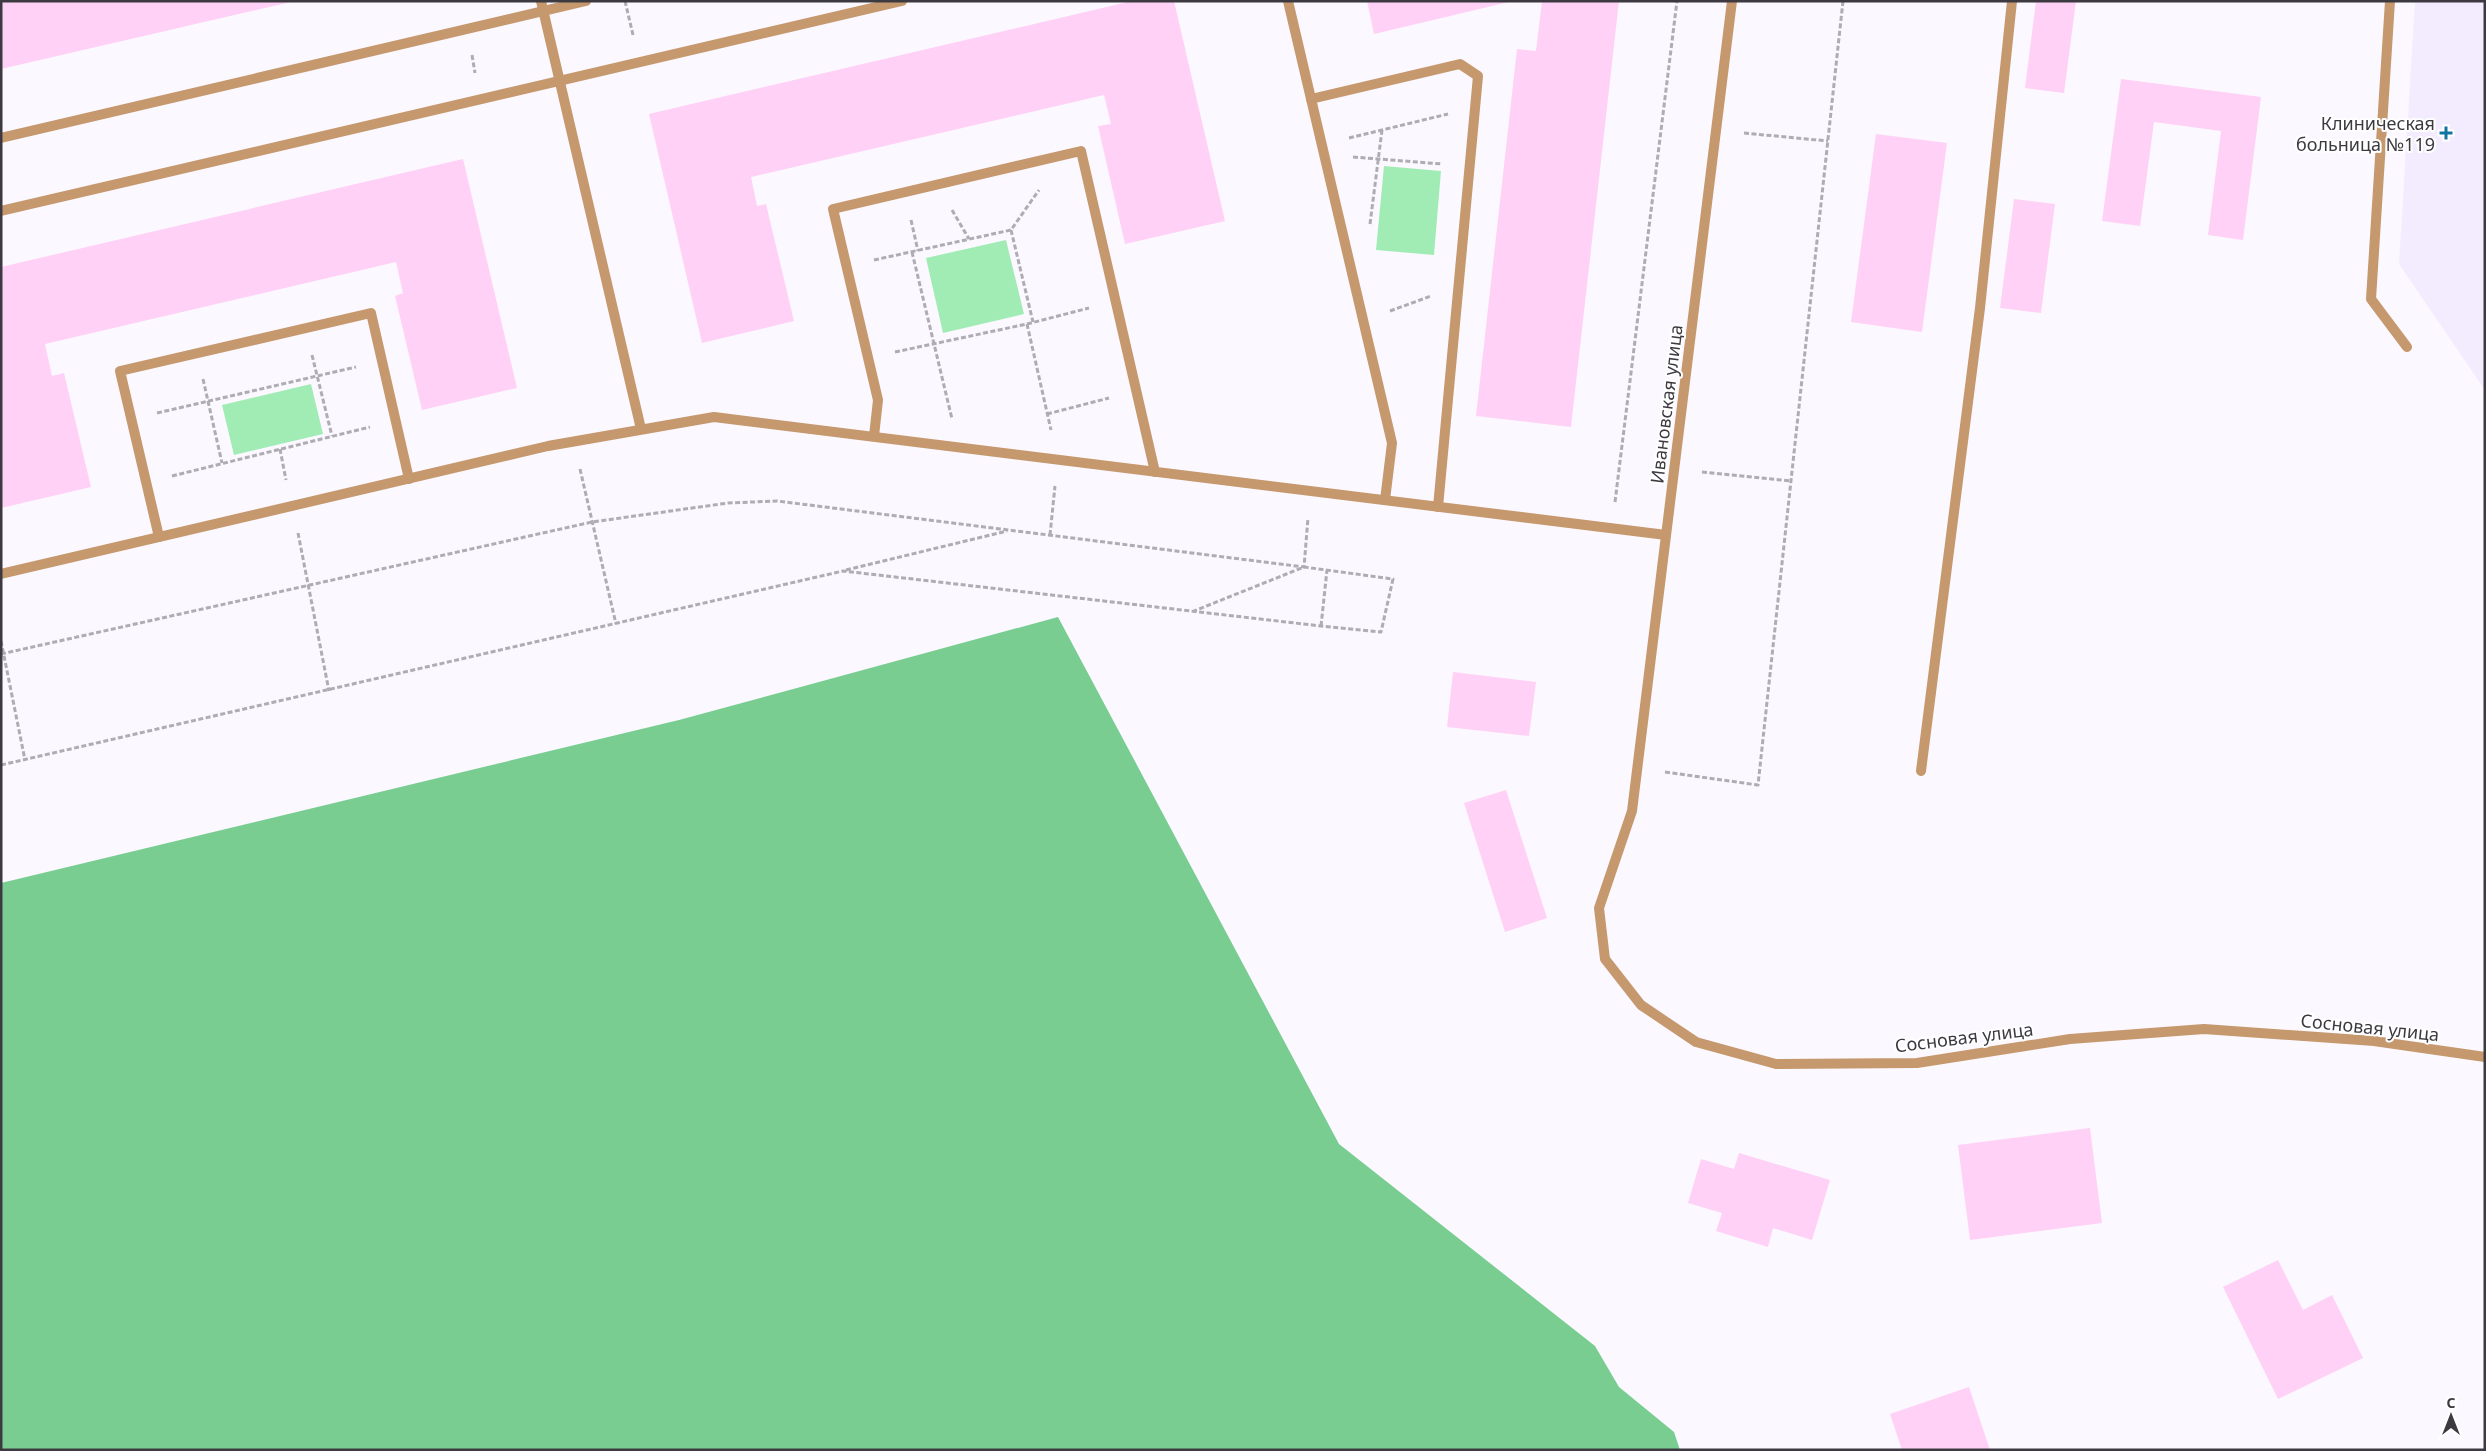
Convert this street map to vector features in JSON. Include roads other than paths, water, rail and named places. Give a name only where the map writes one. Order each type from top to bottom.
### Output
[{"type":"street","points":[[1,138],[467,30],[542,6],[586,1]]},
{"type":"street","points":[[1,211],[902,1]]},
{"type":"street","points":[[1288,1],[1392,444],[1385,500]]},
{"type":"street","name":"Ивановская улица","points":[[1632,811],[1732,1]]},
{"type":"street","points":[[1921,771],[1980,308],[2012,1]]},
{"type":"street","points":[[2390,1],[2370,299],[2407,347]]},
{"type":"street","points":[[542,6],[641,429]]},
{"type":"street","points":[[1311,99],[1460,64],[1478,76],[1438,507]]},
{"type":"street","points":[[874,436],[878,400],[833,209],[1081,151],[1155,472]]},
{"type":"street","points":[[159,537],[148,482],[120,371],[305,328],[371,313],[409,479]]},
{"type":"street","points":[[1,574],[573,441],[714,417],[1666,536]]},
{"type":"street","name":"Сосновая улица","points":[[1632,811],[1599,908],[1605,959],[1641,1005],[1696,1042],[1776,1064],[1917,1063],[2070,1039],[2204,1029],[2374,1041],[2485,1057]]},
{"type":"place","name":"Клиническая больница №119","points":[[2446,133]]}]
